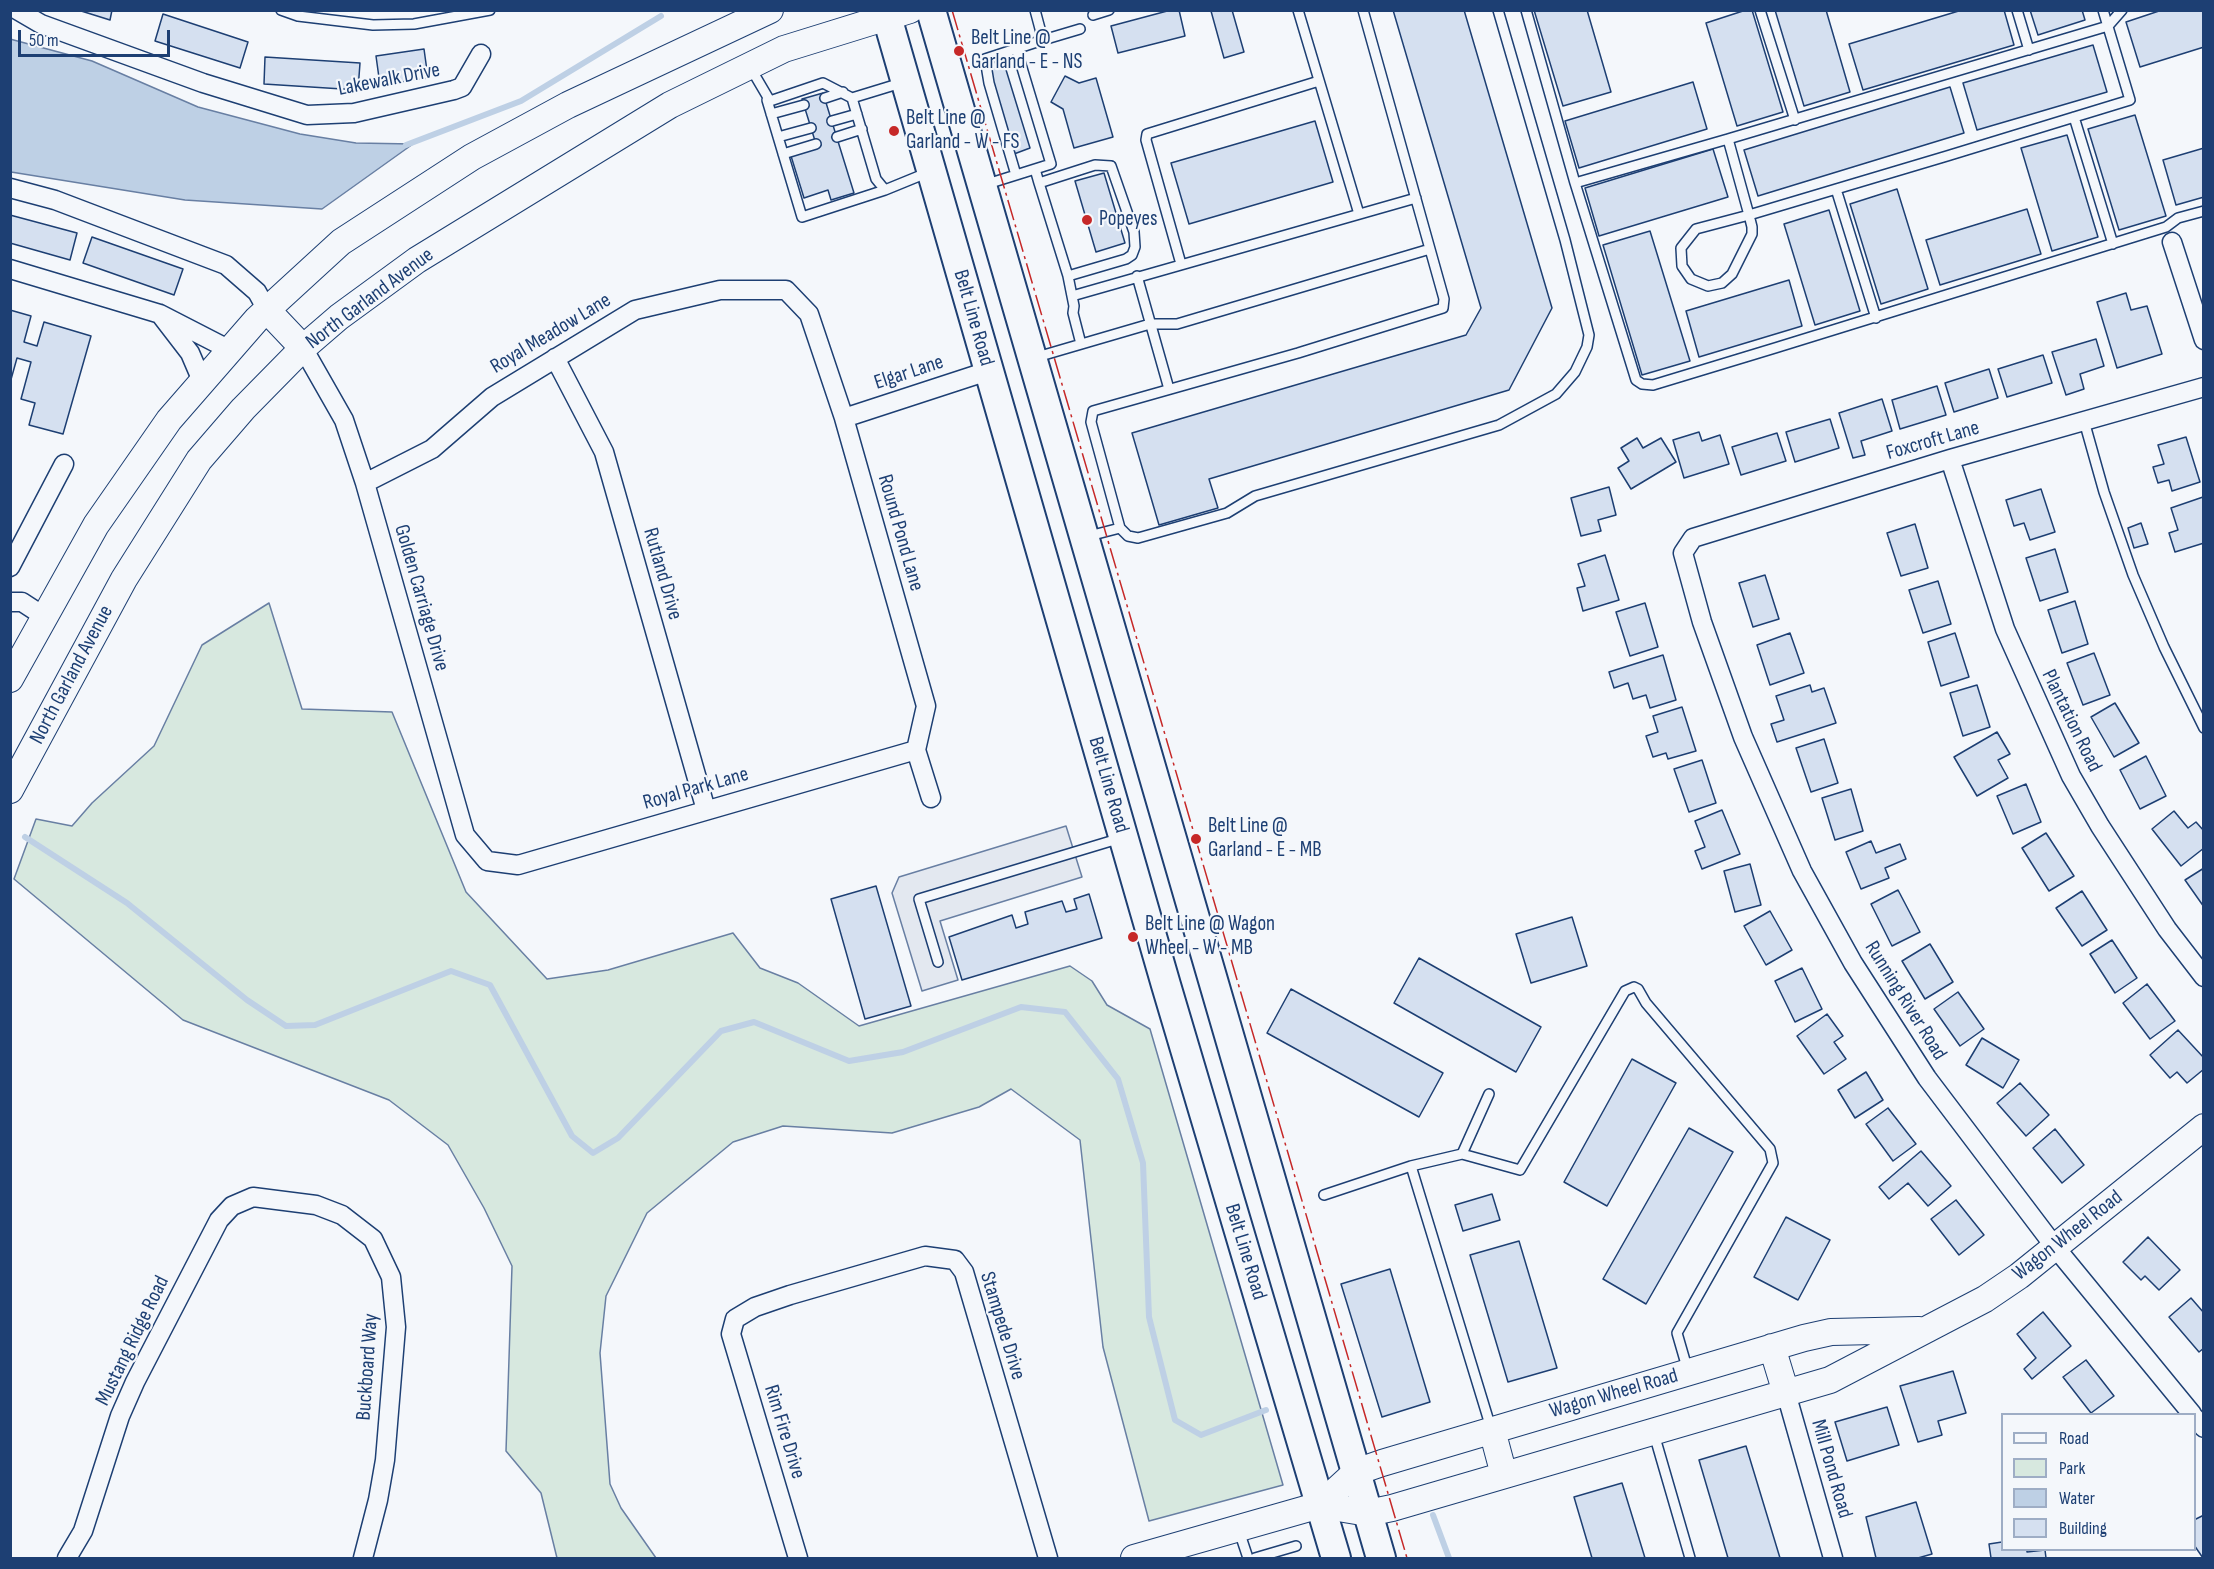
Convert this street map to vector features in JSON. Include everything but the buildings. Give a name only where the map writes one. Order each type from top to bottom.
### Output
[{"type":"main road","points":[[10,679],[96,525],[169,420],[267,310],[341,242],[472,157],[568,105],[740,16],[770,10]]},
{"type":"main road","points":[[931,10],[1114,645],[1382,1558]]},
{"type":"main road","name":"North Garland Avenue","points":[[10,790],[124,579],[199,460],[243,409],[303,348],[339,317],[417,260],[670,105],[749,64],[894,13]]},
{"type":"main road","name":"Belt Line Road","points":[[894,13],[906,81],[988,371],[1336,1558]]},
{"type":"main road","points":[[267,310],[303,348]]},
{"type":"main road","points":[[988,371],[1032,358]]},
{"type":"main road","points":[[1071,657],[1114,645]]},
{"type":"main road","points":[[1123,837],[1167,824]]},
{"type":"main road","name":"Wagon Wheel Road","points":[[1140,1558],[1184,1548],[1238,1529],[1320,1505],[1368,1513],[1830,1380],[1985,1299],[2055,1247],[2204,1127]]},
{"type":"main road","name":"Wagon Wheel Road","points":[[1320,1505],[1356,1472],[1772,1347],[1831,1332],[1923,1330]]},
{"type":"main road","points":[[1772,1347],[1786,1393]]},
{"type":"main road","points":[[1492,1430],[1504,1475]]},
{"type":"street","name":"Lakewalk Drive","points":[[17,10],[41,24],[202,83],[307,115],[354,113],[454,90],[462,87],[481,54]]},
{"type":"street","points":[[10,188],[55,200],[226,265],[257,292],[267,310]]},
{"type":"street","points":[[2172,242],[2204,340]]},
{"type":"street","points":[[10,269],[160,314],[230,350]]},
{"type":"street","name":"Royal Meadow Lane","points":[[365,483],[432,449],[492,397],[635,310],[720,290],[786,290]]},
{"type":"street","name":"Round Pond Lane","points":[[786,290],[809,314],[844,418],[926,706],[916,750]]},
{"type":"street","points":[[160,314],[190,353],[202,381]]},
{"type":"street","name":"Golden Carriage Drive","points":[[303,348],[344,420],[365,483],[465,836],[487,861]]},
{"type":"street","name":"Rutland Drive","points":[[555,358],[604,452],[705,810]]},
{"type":"street","name":"Elgar Lane","points":[[844,418],[988,371]]},
{"type":"street","name":"Foxcroft Lane","points":[[1683,553],[1693,538],[1950,459],[2204,387]]},
{"type":"street","name":"Plantation Road","points":[[1950,459],[2005,629],[2071,776],[2100,826],[2167,928],[2204,977]]},
{"type":"street","points":[[10,567],[64,464]]},
{"type":"street","name":"Running River Road","points":[[1683,553],[1702,622],[1743,737],[1802,872],[1853,963],[1921,1069],[2055,1247],[2191,1413]]},
{"type":"street","points":[[10,602],[22,602],[45,617]]},
{"type":"street","points":[[916,750],[931,798]]},
{"type":"street","name":"Royal Park Lane","points":[[487,861],[518,865],[916,750]]},
{"type":"street","name":"Mustang Ridge Road","points":[[67,1558],[87,1520],[120,1416],[135,1382],[219,1220],[232,1206],[253,1197]]},
{"type":"street","name":"Buckboard Way","points":[[253,1197],[316,1205],[342,1215],[373,1239],[391,1277],[396,1327],[385,1460],[363,1558]]},
{"type":"street","name":"Stampede Drive","points":[[735,1319],[764,1304],[906,1261],[925,1256],[955,1260],[964,1272],[972,1295],[1048,1558]]},
{"type":"street","name":"Rim Fire Drive","points":[[735,1319],[731,1334],[798,1558]]},
{"type":"street","name":"Mill Pond Road","points":[[1786,1393],[1833,1558]]},
{"type":"lane","points":[[281,10],[298,16],[373,25],[414,24],[490,10]]},
{"type":"lane","points":[[1035,10],[1043,40]]},
{"type":"lane","points":[[1093,15],[1109,10]]},
{"type":"lane","points":[[1298,10],[1359,214]]},
{"type":"lane","points":[[1363,10],[1444,299],[1443,308],[1094,411],[1091,422],[1120,528],[1128,536],[1138,538],[1227,513],[1255,495],[1499,425],[1556,394],[1575,372],[1587,347],[1589,335],[1498,10]]},
{"type":"lane","points":[[1526,10],[1575,183],[1638,383],[1653,385],[1876,318],[2166,227],[2178,218],[2204,211]]},
{"type":"lane","points":[[1760,10],[1795,120]]},
{"type":"lane","points":[[2017,10],[2029,50]]},
{"type":"lane","points":[[1728,140],[1749,215],[1752,234],[1732,274],[1722,283],[1708,286],[1691,279],[1682,266],[1681,248],[1696,229],[1749,215],[2130,100],[2103,10]]},
{"type":"lane","points":[[1575,183],[1728,140],[2108,26],[2122,10]]},
{"type":"lane","points":[[1016,175],[984,65],[986,56],[1080,29]]},
{"type":"lane","points":[[983,185],[1051,164],[1016,48]]},
{"type":"lane","points":[[749,64],[768,100],[802,217],[885,190],[931,171]]},
{"type":"lane","points":[[852,98],[906,81]]},
{"type":"lane","points":[[1181,264],[1146,140],[1147,134],[1319,81]]},
{"type":"lane","points":[[768,100],[774,102],[823,83],[852,98],[876,179],[885,190]]},
{"type":"lane","points":[[825,98],[843,92]]},
{"type":"lane","points":[[771,114],[804,105]]},
{"type":"lane","points":[[832,121],[857,114]]},
{"type":"lane","points":[[2074,117],[2113,244]]},
{"type":"lane","points":[[778,137],[811,128]]},
{"type":"lane","points":[[837,137],[862,129]]},
{"type":"lane","points":[[783,154],[816,144]]},
{"type":"lane","points":[[1039,183],[1095,165],[1111,166],[1134,232],[1135,247],[1132,255],[1126,259],[1068,276]]},
{"type":"lane","points":[[1035,169],[1068,276],[1073,313],[1081,344]]},
{"type":"lane","points":[[1836,189],[1876,318]]},
{"type":"lane","points":[[1072,296],[1416,198]]},
{"type":"lane","points":[[1032,358],[1150,324],[1177,324],[1430,249]]},
{"type":"lane","points":[[1137,276],[1169,388]]},
{"type":"lane","points":[[2084,421],[2104,492],[2133,575],[2168,656],[2204,728]]},
{"type":"lane","points":[[1083,537],[1120,528]]},
{"type":"lane","points":[[938,962],[919,899],[1123,837]]},
{"type":"lane","points":[[1324,1195],[1411,1166],[1462,1154],[1520,1170],[1624,991],[1634,987],[1770,1149],[1773,1163],[1677,1333],[1688,1372]]},
{"type":"lane","points":[[1462,1154],[1489,1094]]},
{"type":"lane","points":[[1411,1166],[1492,1430]]},
{"type":"lane","points":[[1653,1431],[1690,1558]]},
{"type":"lane","points":[[1238,1529],[1248,1558]]},
{"type":"lane","points":[[1255,1558],[1296,1546]]},
{"type":"green space","points":[[269,603],[302,709],[392,712],[466,892],[547,979],[608,970],[733,933],[760,968],[798,983],[859,1026],[1070,966],[1092,981],[1107,1005],[1150,1029],[1283,1485],[1149,1521],[1103,1347],[1080,1140],[1011,1089],[979,1107],[892,1133],[783,1126],[733,1142],[647,1213],[606,1296],[600,1353],[610,1484],[621,1508],[656,1558],[557,1558],[541,1493],[506,1451],[512,1266],[484,1208],[448,1145],[389,1100],[183,1020],[14,879],[36,819],[72,826],[92,803],[154,746],[202,645]]},
{"type":"shaded area","points":[[1066,826],[1082,877],[940,921],[958,980],[922,991],[892,893],[899,877]]},
{"type":"water","points":[[10,39],[92,61],[198,107],[300,134],[356,143],[413,144],[322,209],[185,200],[11,172]]},
{"type":"waterway","points":[[406,145],[521,101],[661,16]]},
{"type":"waterway","points":[[25,837],[127,903],[247,1000],[286,1026],[315,1025],[451,971],[490,985],[572,1136],[593,1153],[618,1138],[721,1031],[754,1022],[849,1061],[903,1052],[1021,1007],[1065,1012],[1118,1079],[1143,1163],[1149,1317],[1175,1420],[1201,1435],[1266,1410]]},
{"type":"waterway","points":[[1433,1515],[1449,1558]]},
{"type":"power","points":[[952,10],[1407,1558]]},
{"type":"place","name":"Belt Line @ Garland - E - NS","points":[[959,51]]},
{"type":"place","name":"Belt Line @ Garland - W - FS","points":[[894,131]]},
{"type":"place","name":"Popeyes","points":[[1087,220]]},
{"type":"place","name":"Belt Line @ Garland - E - MB","points":[[1196,839]]},
{"type":"place","name":"Belt Line @ Wagon Wheel - W - MB","points":[[1133,937]]}]
